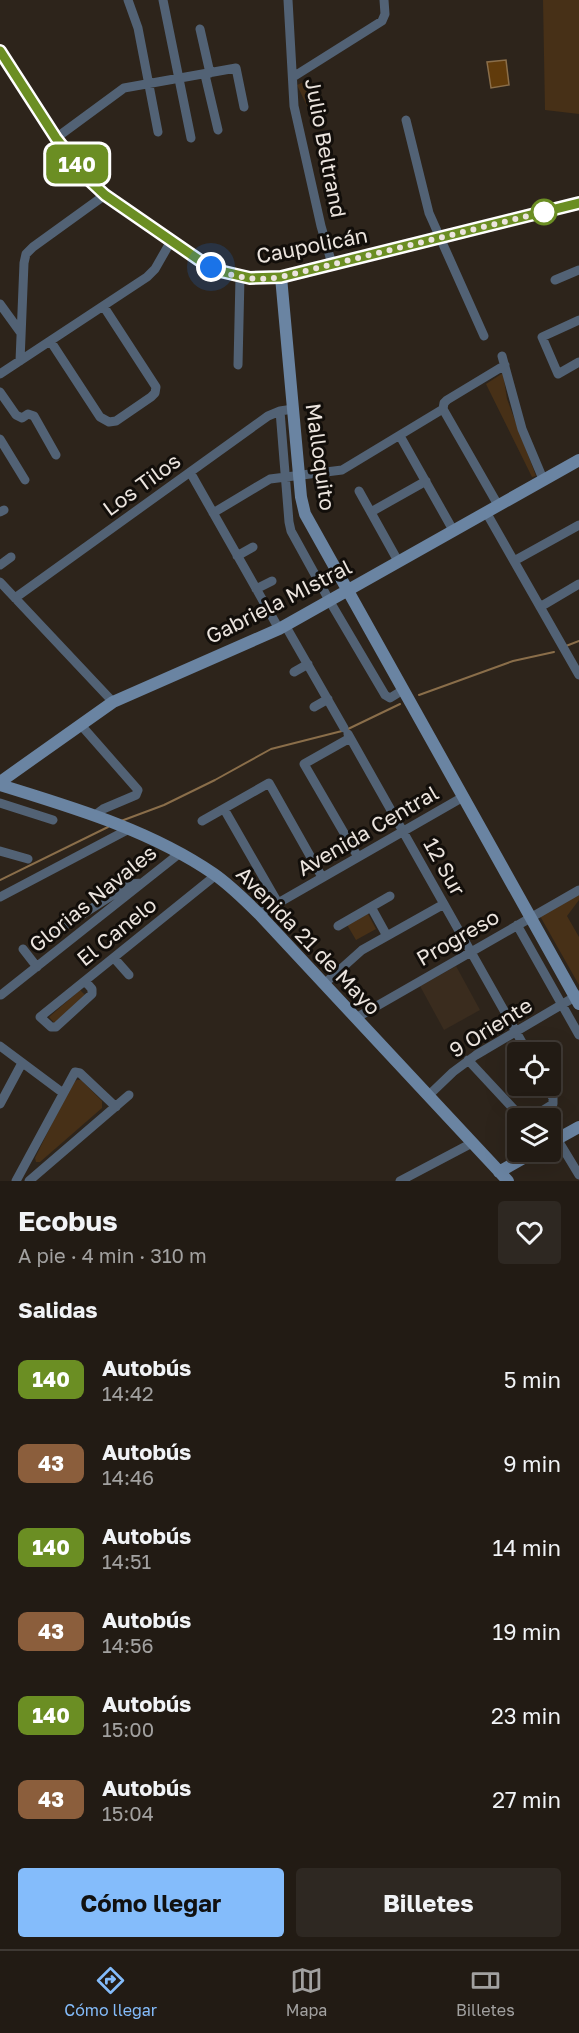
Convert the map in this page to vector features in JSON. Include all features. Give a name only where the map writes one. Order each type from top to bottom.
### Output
[{"type":"street","points":[[128,0],[138,28],[158,132]]},
{"type":"street","points":[[163,0],[191,138]]},
{"type":"street","name":"Julio Beltrand","points":[[288,0],[294,106],[321,226],[332,264]]},
{"type":"street","points":[[293,77],[382,21],[385,14],[384,0]]},
{"type":"street","points":[[200,29],[218,130]]},
{"type":"street","name":"Caupolicán","points":[[0,51],[56,138],[90,181],[105,195],[211,267],[240,277],[261,279],[281,277],[579,203]]},
{"type":"street","points":[[56,138],[124,88],[149,82],[236,68],[244,107]]},
{"type":"street","points":[[406,120],[426,202],[438,238],[484,336]]},
{"type":"street","points":[[20,361],[26,254],[105,195]]},
{"type":"street","points":[[0,374],[147,277],[155,269],[171,241]]},
{"type":"street","points":[[555,280],[579,270]]},
{"type":"street","points":[[238,365],[240,277]]},
{"type":"street","name":"Malloquito","points":[[281,277],[287,410],[285,476],[290,527],[329,600],[385,695],[390,698],[403,690]]},
{"type":"street","points":[[0,304],[21,333]]},
{"type":"street","points":[[51,342],[100,417],[109,422],[116,421],[153,395],[156,387],[104,307]]},
{"type":"street","points":[[579,320],[542,337],[558,374],[579,362]]},
{"type":"street","points":[[213,513],[267,481],[285,476],[339,471],[443,409],[447,400],[503,360],[522,429],[543,479]]},
{"type":"street","points":[[0,392],[16,415],[34,416],[56,455]]},
{"type":"street","points":[[443,409],[498,505]]},
{"type":"street","name":"Malloquito","points":[[287,410],[302,503],[307,520],[578,998]]},
{"type":"street","name":"Los Tilos","points":[[15,598],[268,416],[287,410]]},
{"type":"street","points":[[400,436],[453,530]]},
{"type":"street","points":[[0,439],[25,480]]},
{"type":"street","name":"Gabriela MIstral","points":[[0,784],[113,702],[282,627],[579,460]]},
{"type":"street","name":"12 Sur","points":[[190,472],[256,589],[308,664],[522,1042]]},
{"type":"street","points":[[371,512],[426,481]]},
{"type":"street","points":[[359,490],[398,561]]},
{"type":"street","points":[[486,512],[579,675]]},
{"type":"street","points":[[514,561],[579,525]]},
{"type":"street","points":[[237,555],[253,547]]},
{"type":"street","points":[[0,565],[11,557]]},
{"type":"street","points":[[256,589],[272,581]]},
{"type":"street","points":[[0,582],[113,702]]},
{"type":"street","points":[[540,606],[578,586]]},
{"type":"street","points":[[294,672],[308,664]]},
{"type":"street","points":[[314,707],[328,699]]},
{"type":"street","points":[[80,724],[138,790],[134,796],[106,807],[95,815]]},
{"type":"street","points":[[348,734],[304,764],[358,857]]},
{"type":"street","points":[[202,820],[269,783],[322,878]]},
{"type":"street","name":"Avenida 21 de Mayo","points":[[0,784],[120,825],[180,853],[216,875],[259,914],[503,1176]]},
{"type":"street","name":"Avenida Central","points":[[259,914],[463,797]]},
{"type":"street","points":[[0,803],[53,820]]},
{"type":"street","points":[[224,809],[278,903]]},
{"type":"street","points":[[0,897],[120,825]]},
{"type":"street","points":[[0,851],[28,860]]},
{"type":"street","name":"Glorias Navales","points":[[3,997],[37,967],[180,853]]},
{"type":"street","name":"El Canelo","points":[[85,981],[92,989],[92,994],[56,1027],[51,1027],[40,1017],[216,875]]},
{"type":"street","points":[[63,946],[51,930],[130,884],[142,883]]},
{"type":"street","name":"Progreso","points":[[356,1018],[579,890]]},
{"type":"street","points":[[338,926],[390,896]]},
{"type":"street","points":[[324,984],[359,952],[444,904]]},
{"type":"street","points":[[371,907],[387,936]]},
{"type":"street","points":[[517,925],[579,1035]]},
{"type":"street","points":[[23,949],[37,967]]},
{"type":"street","points":[[114,958],[129,975]]},
{"type":"street","name":"9 Oriente","points":[[429,1095],[468,1060],[578,998]]},
{"type":"street","points":[[0,1047],[63,1093]]},
{"type":"street","points":[[468,1060],[512,1108]]},
{"type":"street","points":[[0,1104],[22,1063]]},
{"type":"street","points":[[16,1181],[75,1072],[80,1073],[116,1107]]},
{"type":"street","points":[[29,1181],[129,1095]]},
{"type":"street","points":[[561,1137],[579,1127]]},
{"type":"street","points":[[400,1181],[472,1143]]},
{"type":"street","points":[[561,1151],[579,1175]]},
{"type":"street","points":[[26,1162],[31,1172],[39,1173]]},
{"type":"street","points":[[503,1176],[521,1162]]},
{"type":"shaded area","points":[[543,0],[579,0],[579,114],[545,110]]},
{"type":"shaded area","points":[[506,60],[509,85],[491,88],[487,62]]},
{"type":"shaded area","points":[[310,79],[322,103],[309,110],[297,85]]},
{"type":"shaded area","points":[[503,373],[507,399],[536,476],[532,477],[486,384]]},
{"type":"shaded area","points":[[579,893],[579,900],[567,916],[579,937],[579,985],[540,916]]},
{"type":"shaded area","points":[[367,912],[376,929],[356,940],[346,923]]},
{"type":"shaded area","points":[[456,966],[480,1010],[444,1030],[420,986]]},
{"type":"shaded area","points":[[80,990],[88,998],[57,1026],[49,1017]]},
{"type":"shaded area","points":[[81,1080],[102,1101],[102,1108],[40,1162],[36,1162],[35,1158],[71,1085]]},
{"type":"waterway","points":[[566,646],[579,641]]},
{"type":"waterway","points":[[419,695],[513,661],[554,652]]},
{"type":"waterway","points":[[348,729],[400,704]]},
{"type":"waterway","points":[[121,821],[164,805],[271,749],[342,731]]},
{"type":"waterway","points":[[0,880],[108,827]]},
{"type":"bus line","name":"140","points":[[0,51],[56,138],[90,181],[105,195],[202,262],[230,275],[261,279],[281,277],[579,203]]},
{"type":"route","points":[[211,267],[230,275],[250,278],[281,277],[544,212]]}]
